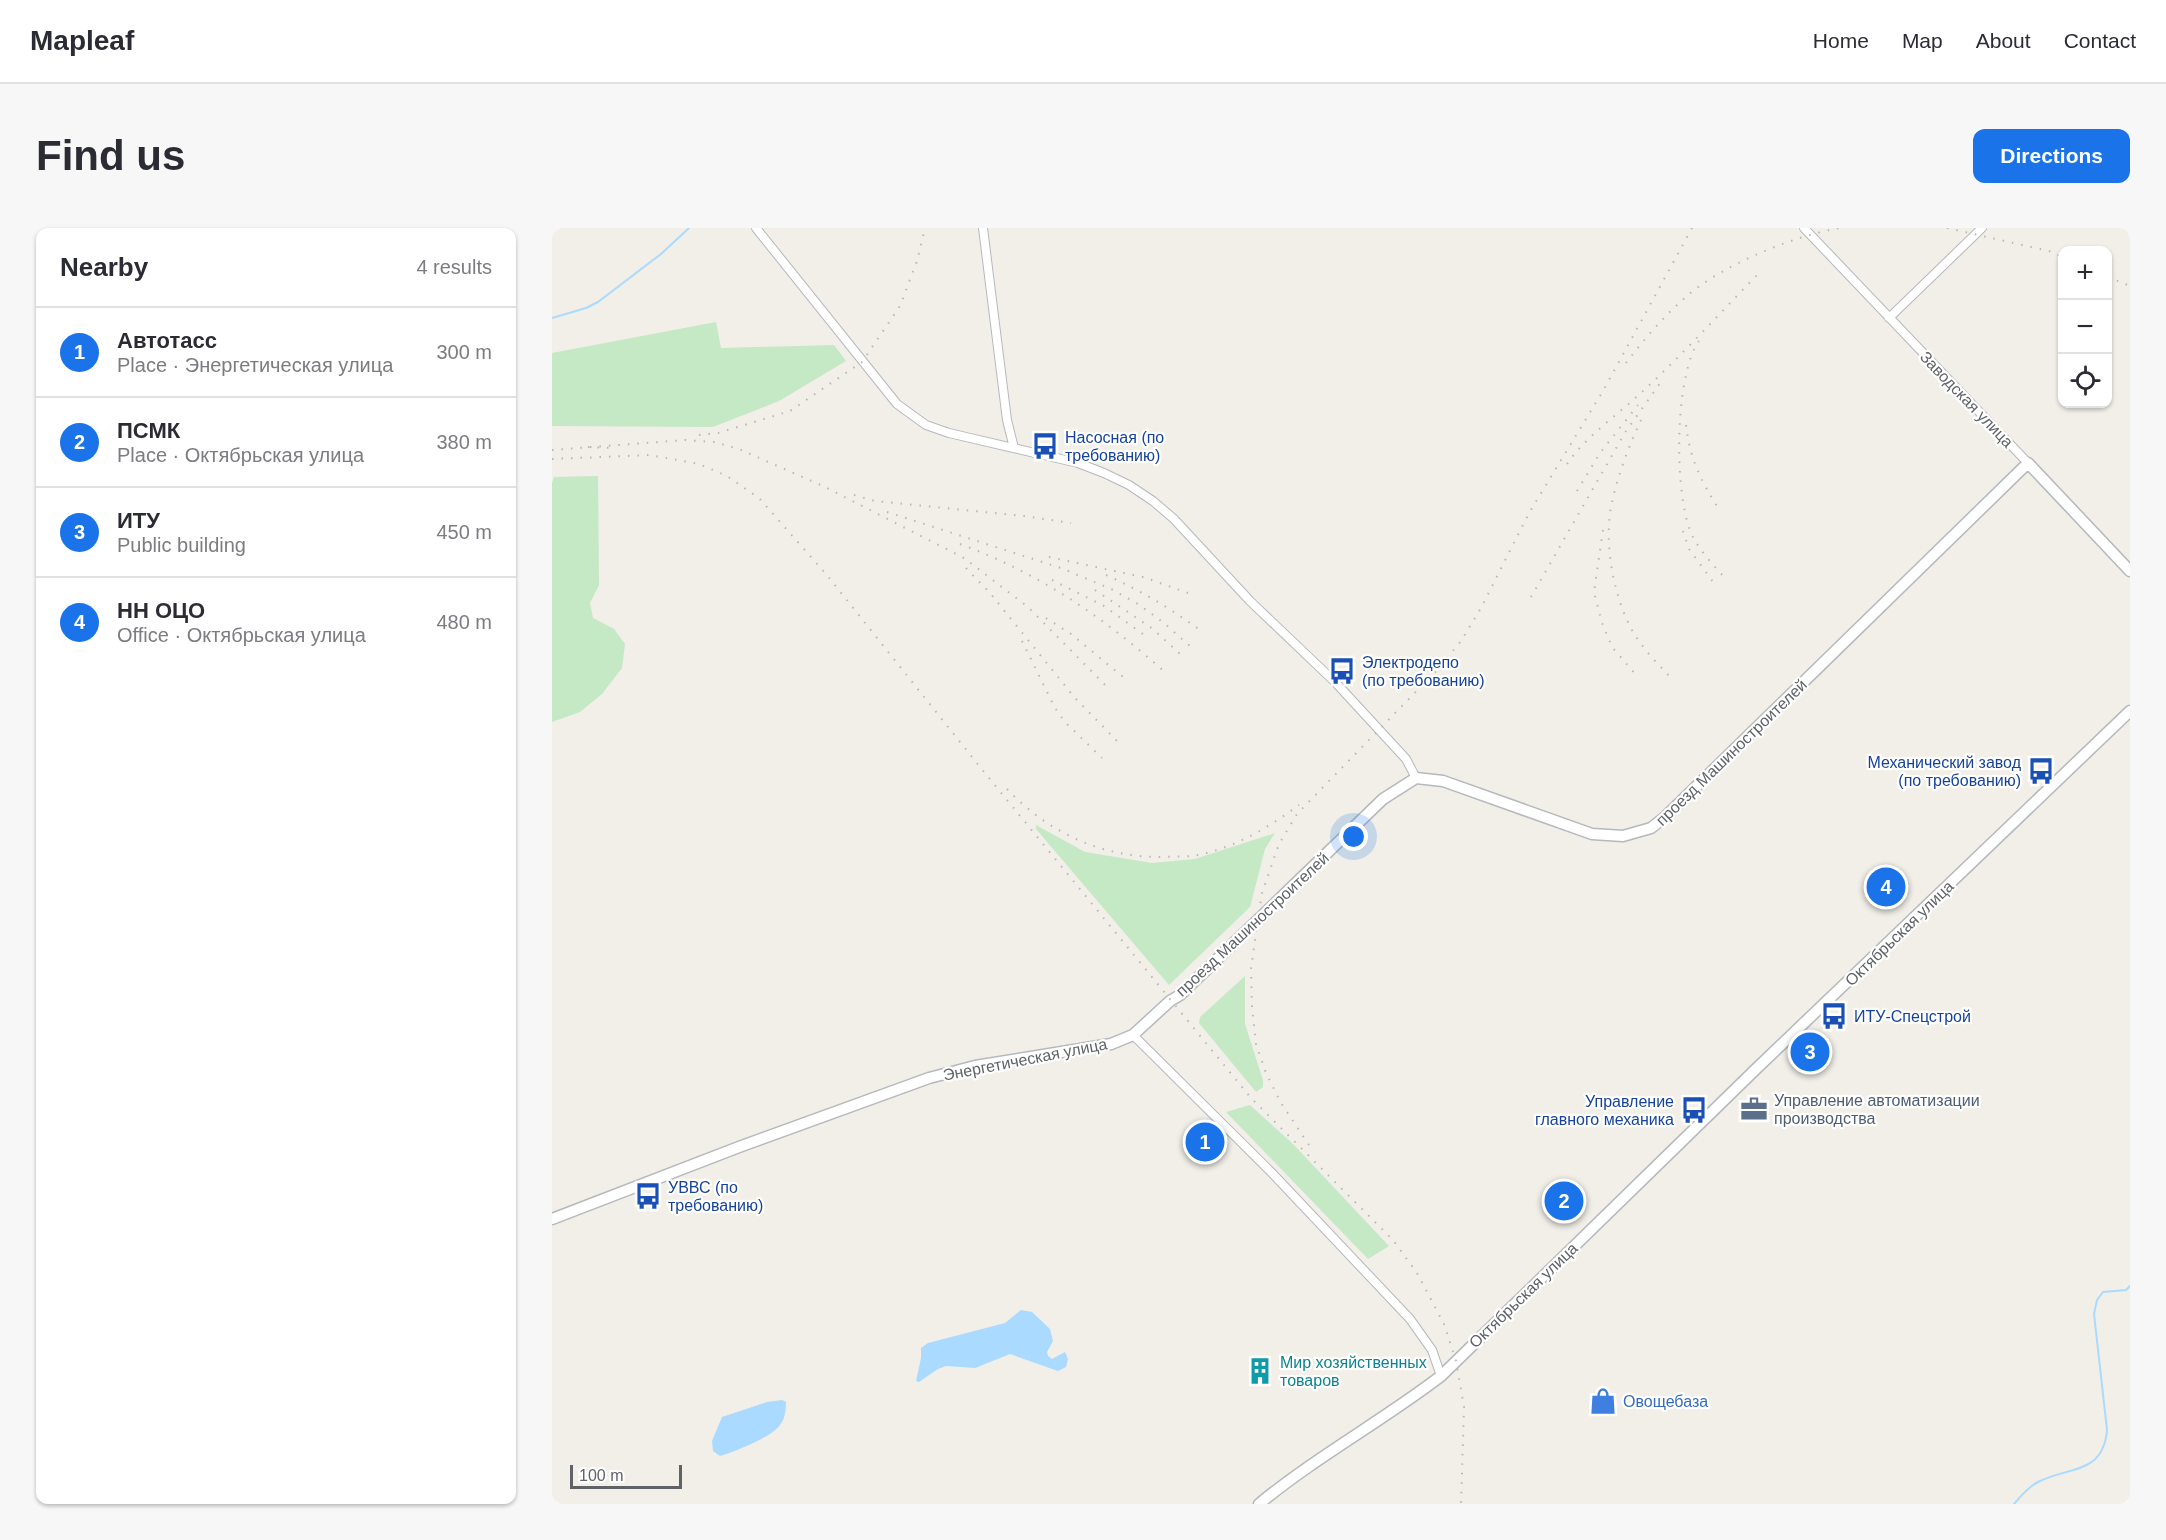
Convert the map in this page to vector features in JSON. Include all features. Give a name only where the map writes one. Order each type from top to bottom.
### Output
[{"type":"street","points":[[756,228],[897,404],[926,425],[949,433],[1078,463],[1104,472],[1153,501],[1174,519],[1250,601],[1336,683],[1406,759],[1416,778]]},
{"type":"street","points":[[983,228],[1007,420],[1014,448]]},
{"type":"street","name":"Заводская улица","points":[[1804,228],[2130,571]]},
{"type":"street","points":[[1889,318],[1982,228]]},
{"type":"street","name":"проезд Машиностроителей","points":[[1134,1035],[1170,1001],[1180,995],[1383,800],[1416,778],[1443,780],[1592,834],[1623,836],[1651,828],[2028,463]]},
{"type":"street","name":"Октябрьская улица","points":[[1259,1504],[1288,1480],[1410,1400],[1441,1376],[1733,1091],[2130,711]]},
{"type":"street","points":[[1134,1035],[1249,1149],[1403,1312],[1432,1350],[1441,1376]]},
{"type":"street","name":"Энергетическая улица","points":[[552,1218],[929,1078],[975,1066],[1111,1044],[1134,1035]]},
{"type":"green space","points":[[716,322],[721,348],[834,345],[846,361],[779,401],[713,427],[552,426],[552,353]]},
{"type":"green space","points":[[598,476],[599,585],[590,603],[593,618],[614,629],[625,644],[622,668],[602,694],[580,712],[552,722],[552,483],[554,477]]},
{"type":"green space","points":[[1036,825],[1085,852],[1152,863],[1195,859],[1275,833],[1265,849],[1250,907],[1169,985],[1036,829]]},
{"type":"green space","points":[[1245,976],[1245,1024],[1263,1080],[1263,1087],[1256,1092],[1199,1023],[1200,1017]]},
{"type":"green space","points":[[1250,1105],[1293,1144],[1389,1246],[1368,1259],[1226,1112]]},
{"type":"water","points":[[1021,1310],[1032,1312],[1050,1329],[1053,1341],[1047,1352],[1048,1356],[1052,1359],[1065,1352],[1068,1359],[1066,1367],[1058,1371],[1010,1354],[975,1368],[946,1366],[919,1382],[916,1381],[921,1348],[928,1343],[1005,1323]]},
{"type":"water","points":[[782,1400],[786,1402],[785,1414],[776,1430],[752,1444],[720,1456],[713,1451],[712,1441],[722,1417],[767,1402]]},
{"type":"waterway","points":[[552,318],[598,302],[661,254],[689,228]]},
{"type":"waterway","points":[[2014,1504],[2034,1484],[2083,1467],[2099,1455],[2107,1430],[2094,1314],[2097,1300],[2103,1292],[2126,1290],[2130,1286]]},
{"type":"railway","points":[[699,435],[718,433],[790,411],[862,362],[900,306],[917,261],[925,228]]},
{"type":"railway","points":[[1309,1145],[1281,1103],[1266,1073],[1256,1044],[1252,1007],[1251,969],[1262,893],[1279,844],[1297,814],[1437,670],[1461,641],[1481,608],[1529,513],[1603,391],[1692,228]]},
{"type":"railway","points":[[1626,363],[1663,319],[1703,284],[1760,253],[1802,237],[1840,228]]},
{"type":"railway","points":[[1947,228],[2049,251],[2058,255]]},
{"type":"railway","points":[[1567,464],[1584,444],[1659,376],[1758,274]]},
{"type":"railway","points":[[2112,279],[2130,286]]},
{"type":"railway","points":[[1699,341],[1691,358],[1681,409],[1679,439],[1682,497],[1694,539],[1725,578]]},
{"type":"railway","points":[[1531,597],[1626,431],[1661,382]]},
{"type":"railway","points":[[1577,491],[1600,453],[1638,405]]},
{"type":"railway","points":[[1641,420],[1623,463],[1613,496],[1609,522],[1610,555],[1616,588],[1626,618],[1646,650],[1671,678]]},
{"type":"railway","points":[[1686,425],[1690,449],[1697,470],[1720,511]]},
{"type":"railway","points":[[552,450],[685,440],[714,442],[739,449],[823,486],[964,558],[1028,607],[1107,687]]},
{"type":"railway","points":[[588,447],[612,448]]},
{"type":"railway","points":[[552,459],[650,455],[699,464],[727,476],[759,498],[826,574],[980,767],[1251,1098],[1393,1240],[1417,1273],[1444,1324],[1456,1361],[1464,1407],[1461,1504]]},
{"type":"railway","points":[[854,495],[875,501],[1071,523]]},
{"type":"railway","points":[[887,512],[1061,568],[1111,589],[1138,604],[1191,647]]},
{"type":"railway","points":[[1603,530],[1594,592],[1602,623],[1612,647],[1637,676]]},
{"type":"railway","points":[[1683,531],[1689,549],[1716,586]]},
{"type":"railway","points":[[960,544],[1018,569],[1070,599],[1119,634],[1167,674]]},
{"type":"railway","points":[[1049,557],[1143,577],[1188,593]]},
{"type":"railway","points":[[966,568],[990,593],[1075,698],[1118,742]]},
{"type":"railway","points":[[1106,575],[1157,601],[1204,633]]},
{"type":"railway","points":[[1052,580],[1104,606],[1147,637]]},
{"type":"railway","points":[[1095,590],[1153,629],[1181,655]]},
{"type":"railway","points":[[1046,618],[1071,634],[1128,681]]},
{"type":"railway","points":[[1022,641],[1055,708],[1065,722],[1102,758]]},
{"type":"railway","points":[[1007,789],[1041,819],[1060,831],[1099,848],[1142,856],[1192,856],[1221,849],[1262,830],[1299,805]]},
{"type":"place","name":"Насосная (по требованию)","points":[[1045,446]]},
{"type":"place","name":"Электродепо (по требованию)","points":[[1342,671]]},
{"type":"place","name":"Механический завод (по требованию)","points":[[2041,771]]},
{"type":"place","name":"НН ОЦО","points":[[1886,887]]},
{"type":"place","name":"ИТУ-Спецстрой","points":[[1834,1016]]},
{"type":"place","name":"ИТУ","points":[[1810,1052]]},
{"type":"place","name":"Управление автоматизации производства","points":[[1754,1109]]},
{"type":"place","name":"Управление главного механика","points":[[1694,1110]]},
{"type":"place","name":"Автотасс","points":[[1205,1142]]},
{"type":"place","name":"УВВС (по требованию)","points":[[648,1196]]},
{"type":"place","name":"ПСМК","points":[[1564,1201]]},
{"type":"place","name":"Мир хозяйственных товаров","points":[[1260,1371]]},
{"type":"place","name":"Овощебаза","points":[[1603,1401]]}]
